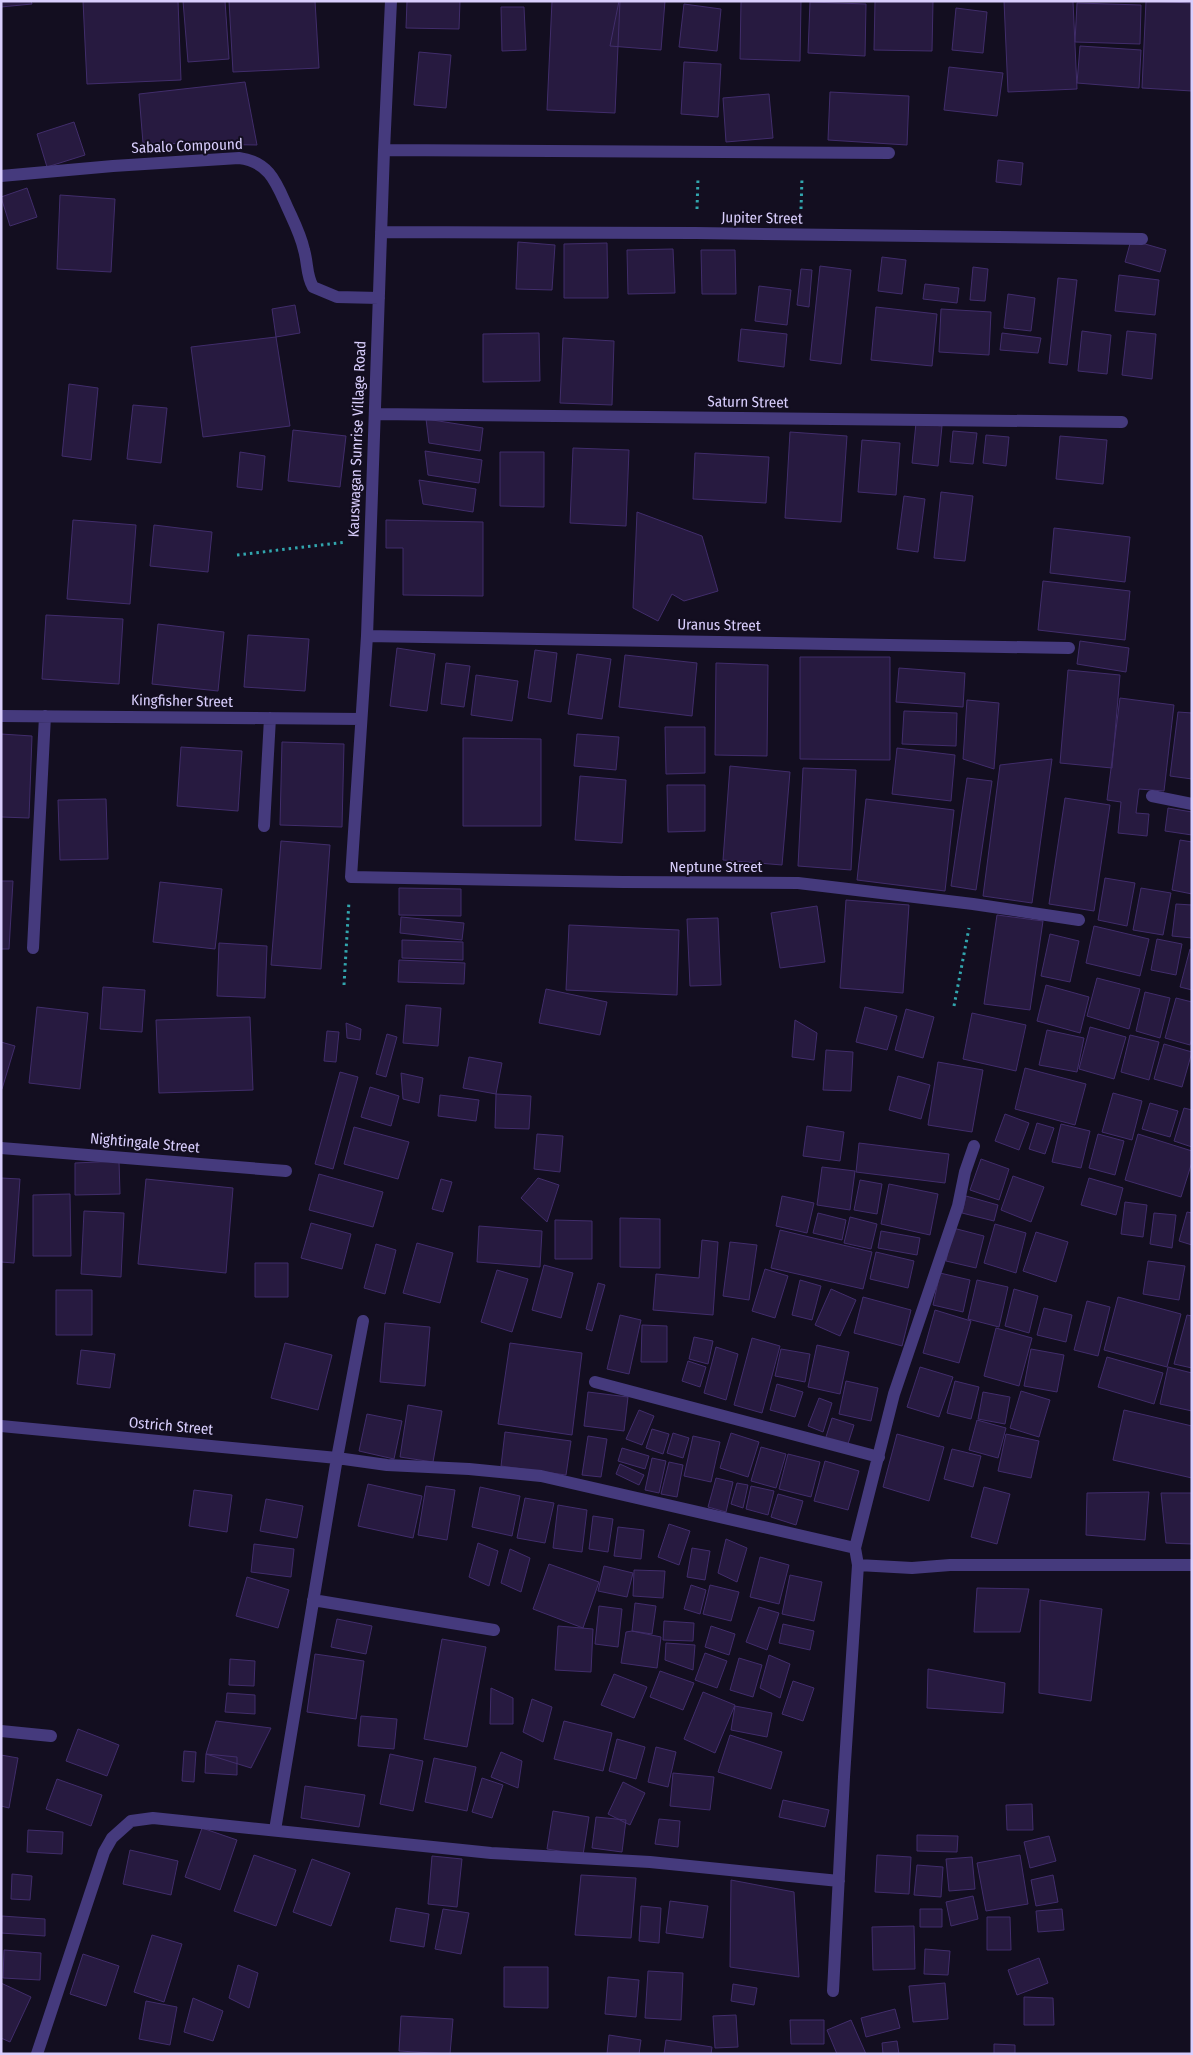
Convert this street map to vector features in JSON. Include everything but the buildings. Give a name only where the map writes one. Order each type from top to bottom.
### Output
[{"type":"street","name":"Kauswagan Sunrise Village Road","points":[[351,877],[367,636],[378,298],[391,1]]},
{"type":"street","points":[[384,150],[889,153]]},
{"type":"street","name":"Sabalo Compound","points":[[1,176],[113,166],[239,158],[250,160],[266,171],[282,194],[301,236],[307,274],[314,287],[337,297],[378,298]]},
{"type":"street","name":"Jupiter Street","points":[[381,232],[696,233],[1142,239]]},
{"type":"street","name":"Saturn Street","points":[[375,414],[1122,422]]},
{"type":"street","name":"Uranus Street","points":[[367,636],[1070,648]]},
{"type":"street","name":"Kingfisher Street","points":[[1,716],[362,719]]},
{"type":"street","points":[[33,948],[45,716]]},
{"type":"street","points":[[264,826],[270,718]]},
{"type":"street","points":[[1152,796],[1192,804]]},
{"type":"street","name":"Neptune Street","points":[[351,877],[798,883],[973,904],[1079,920]]},
{"type":"street","points":[[833,1991],[844,1777],[858,1565],[855,1548],[894,1394],[958,1206],[965,1172],[974,1146]]},
{"type":"street","name":"Nightingale Street","points":[[1,1148],[286,1171]]},
{"type":"street","points":[[275,1830],[337,1458],[362,1321]]},
{"type":"street","points":[[595,1382],[879,1457]]},
{"type":"street","name":"Ostrich Street","points":[[1,1426],[337,1458],[387,1465],[469,1469],[541,1476],[855,1548]]},
{"type":"street","points":[[858,1565],[912,1568],[950,1565],[1192,1565]]},
{"type":"street","points":[[314,1600],[494,1630]]},
{"type":"street","points":[[1,1731],[51,1736]]},
{"type":"street","points":[[37,2054],[104,1852],[112,1838],[131,1821],[153,1818],[491,1854],[650,1862],[840,1881]]},
{"type":"path","points":[[696,233],[699,152]]},
{"type":"path","points":[[799,234],[803,153]]},
{"type":"path","points":[[237,555],[370,539]]},
{"type":"path","points":[[344,985],[351,877]]},
{"type":"path","points":[[954,1006],[973,904]]}]
